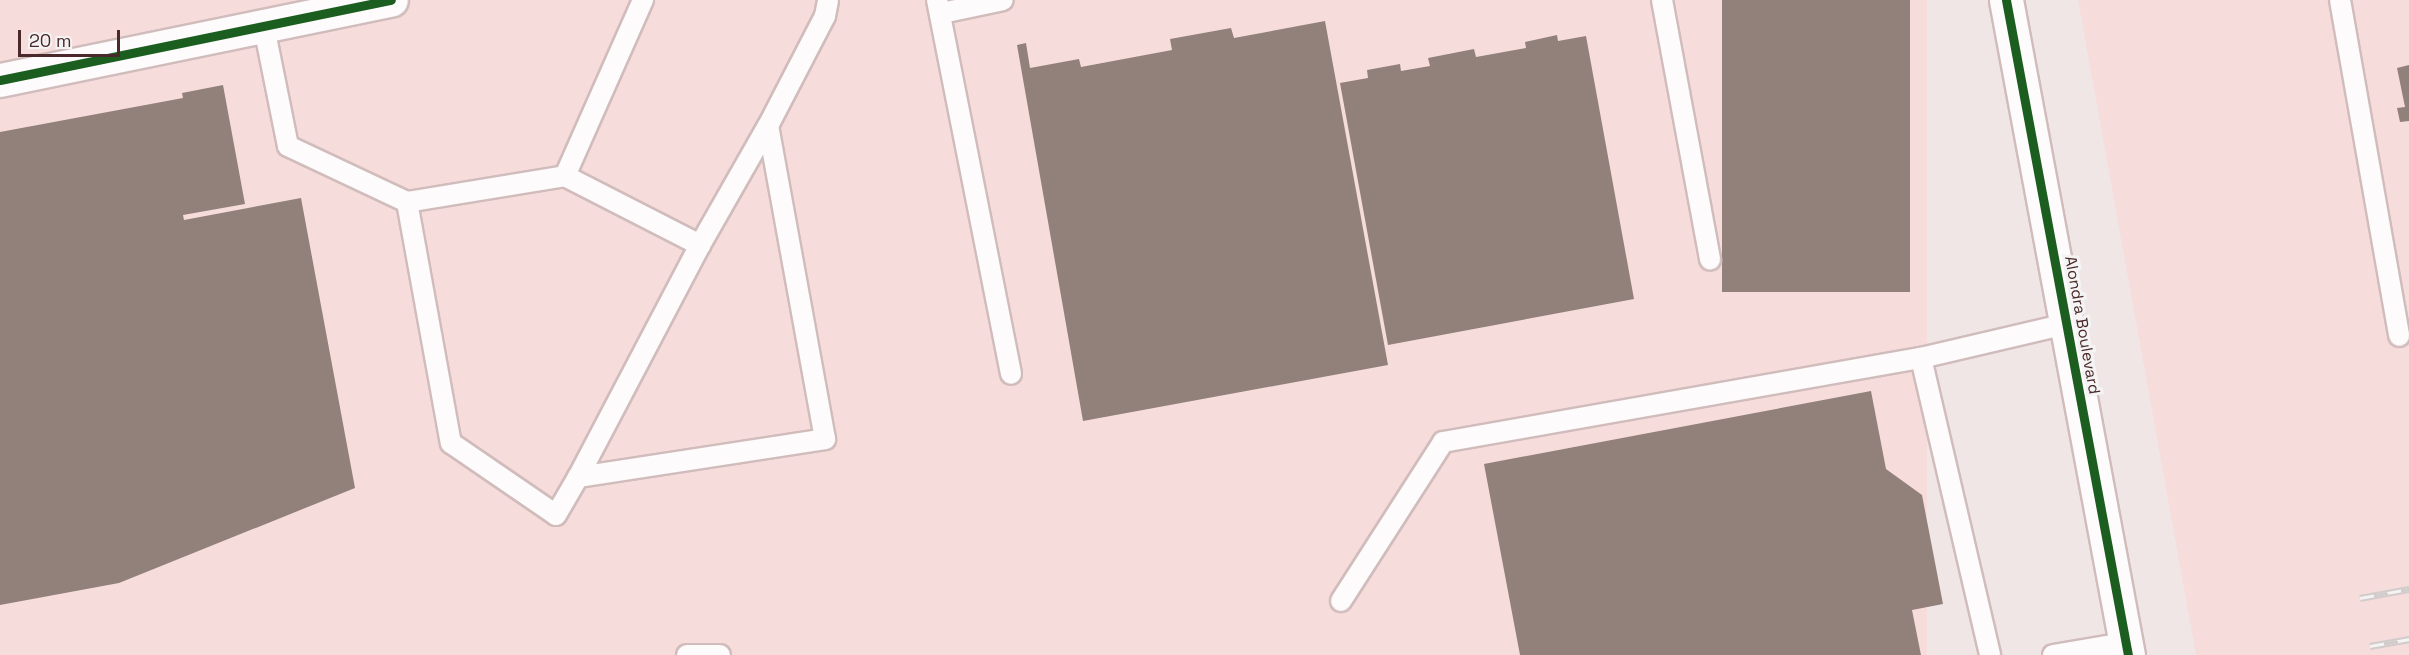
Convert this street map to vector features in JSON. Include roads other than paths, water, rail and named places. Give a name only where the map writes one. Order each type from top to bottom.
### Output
[{"type":"main road","points":[[0,80],[392,0]]},
{"type":"main road","name":"Alondra Boulevard","points":[[2006,0],[2126,649]]},
{"type":"lane","points":[[565,176],[643,0]]},
{"type":"lane","points":[[407,202],[451,443],[556,515],[700,245],[768,126],[825,16],[828,0]]},
{"type":"lane","points":[[1003,0],[939,6],[1011,374]]},
{"type":"lane","points":[[1662,0],[1710,260]]},
{"type":"lane","points":[[2340,0],[2399,336]]},
{"type":"lane","points":[[264,27],[288,146],[407,202],[565,176],[700,245]]},
{"type":"lane","points":[[578,477],[825,439],[768,126]]},
{"type":"lane","points":[[1341,601],[1443,442],[1921,358],[2066,324]]},
{"type":"lane","points":[[1921,358],[1990,655]]},
{"type":"lane","points":[[2053,655],[2126,649]]},
{"type":"lane","points":[[687,655],[720,655]]},
{"type":"railway","points":[[2360,598],[2409,589]]},
{"type":"railway","points":[[2370,646],[2409,639]]}]
